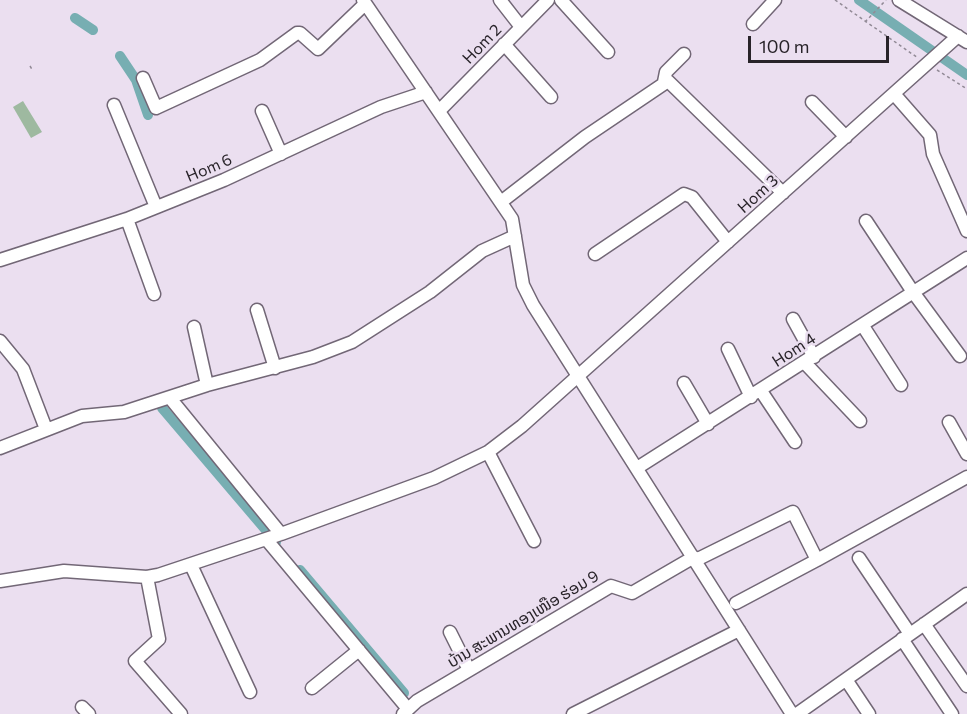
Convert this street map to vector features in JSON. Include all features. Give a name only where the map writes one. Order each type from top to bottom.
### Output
[{"type":"street","points":[[500,0],[521,27]]},
{"type":"street","name":"Hom 2","points":[[440,111],[548,0]]},
{"type":"street","points":[[561,0],[608,52]]},
{"type":"street","points":[[753,24],[775,0]]},
{"type":"street","points":[[902,1],[959,41]]},
{"type":"street","points":[[143,78],[156,108],[260,60],[297,33],[300,33],[318,49],[364,2],[512,219],[523,285],[792,714]]},
{"type":"street","name":"Hom 3","points":[[0,581],[64,571],[147,577],[191,565],[281,534],[450,472],[488,452],[522,426],[846,137],[929,64],[959,41]]},
{"type":"street","points":[[504,44],[551,97]]},
{"type":"street","points":[[664,82],[666,72],[684,54]]},
{"type":"street","points":[[501,202],[585,137],[664,82],[671,81],[783,193]]},
{"type":"street","name":"Hom 6","points":[[0,260],[127,219],[224,180],[381,107],[426,92]]},
{"type":"street","points":[[895,95],[930,135],[933,154],[967,231]]},
{"type":"street","points":[[812,102],[846,137]]},
{"type":"street","points":[[114,105],[156,207]]},
{"type":"street","points":[[262,111],[281,154]]},
{"type":"street","points":[[595,254],[684,194],[692,197],[728,242]]},
{"type":"street","points":[[127,219],[154,294]]},
{"type":"street","points":[[866,221],[913,292],[960,356]]},
{"type":"street","points":[[0,448],[82,416],[124,412],[313,357],[352,342],[429,292],[482,251],[515,236]]},
{"type":"street","name":"Hom 4","points":[[637,468],[967,258]]},
{"type":"street","points":[[257,310],[275,368]]},
{"type":"street","points":[[793,319],[810,360],[860,421]]},
{"type":"street","points":[[862,326],[901,385]]},
{"type":"street","points":[[194,327],[207,386]]},
{"type":"street","points":[[0,341],[23,369],[46,429]]},
{"type":"street","points":[[728,349],[756,394],[795,442]]},
{"type":"street","points":[[684,383],[708,424]]},
{"type":"street","points":[[170,398],[281,534]]},
{"type":"street","points":[[949,422],[967,454]]},
{"type":"street","points":[[488,452],[534,541]]},
{"type":"street","points":[[736,603],[967,477]]},
{"type":"street","name":"ບ້ານ ສະພານທອງເໜືອ ຮ່ອມ 9","points":[[410,710],[469,670],[611,586],[632,593],[695,559],[792,512],[817,560]]},
{"type":"street","points":[[266,539],[410,710]]},
{"type":"street","points":[[859,558],[952,714]]},
{"type":"street","points":[[191,565],[250,692]]},
{"type":"street","points":[[147,577],[159,639],[158,643],[135,661],[181,714]]},
{"type":"street","points":[[797,714],[847,681],[967,594]]},
{"type":"street","points":[[924,624],[967,686]]},
{"type":"street","points":[[573,714],[739,630]]},
{"type":"street","points":[[450,632],[469,670]]},
{"type":"street","points":[[312,688],[359,651]]},
{"type":"street","points":[[847,681],[869,714]]},
{"type":"path","points":[[835,0],[864,23],[967,89]]},
{"type":"path","points":[[864,23],[886,0]]},
{"type":"path","points":[[30,66],[33,71]]},
{"type":"green space","points":[[23,101],[42,132],[31,138],[13,107]]},
{"type":"waterway","points":[[859,0],[967,75]]},
{"type":"waterway","points":[[75,18],[93,30]]},
{"type":"waterway","points":[[120,56],[136,80],[148,115]]},
{"type":"waterway","points":[[162,408],[276,542]]},
{"type":"waterway","points":[[300,570],[404,693]]}]
